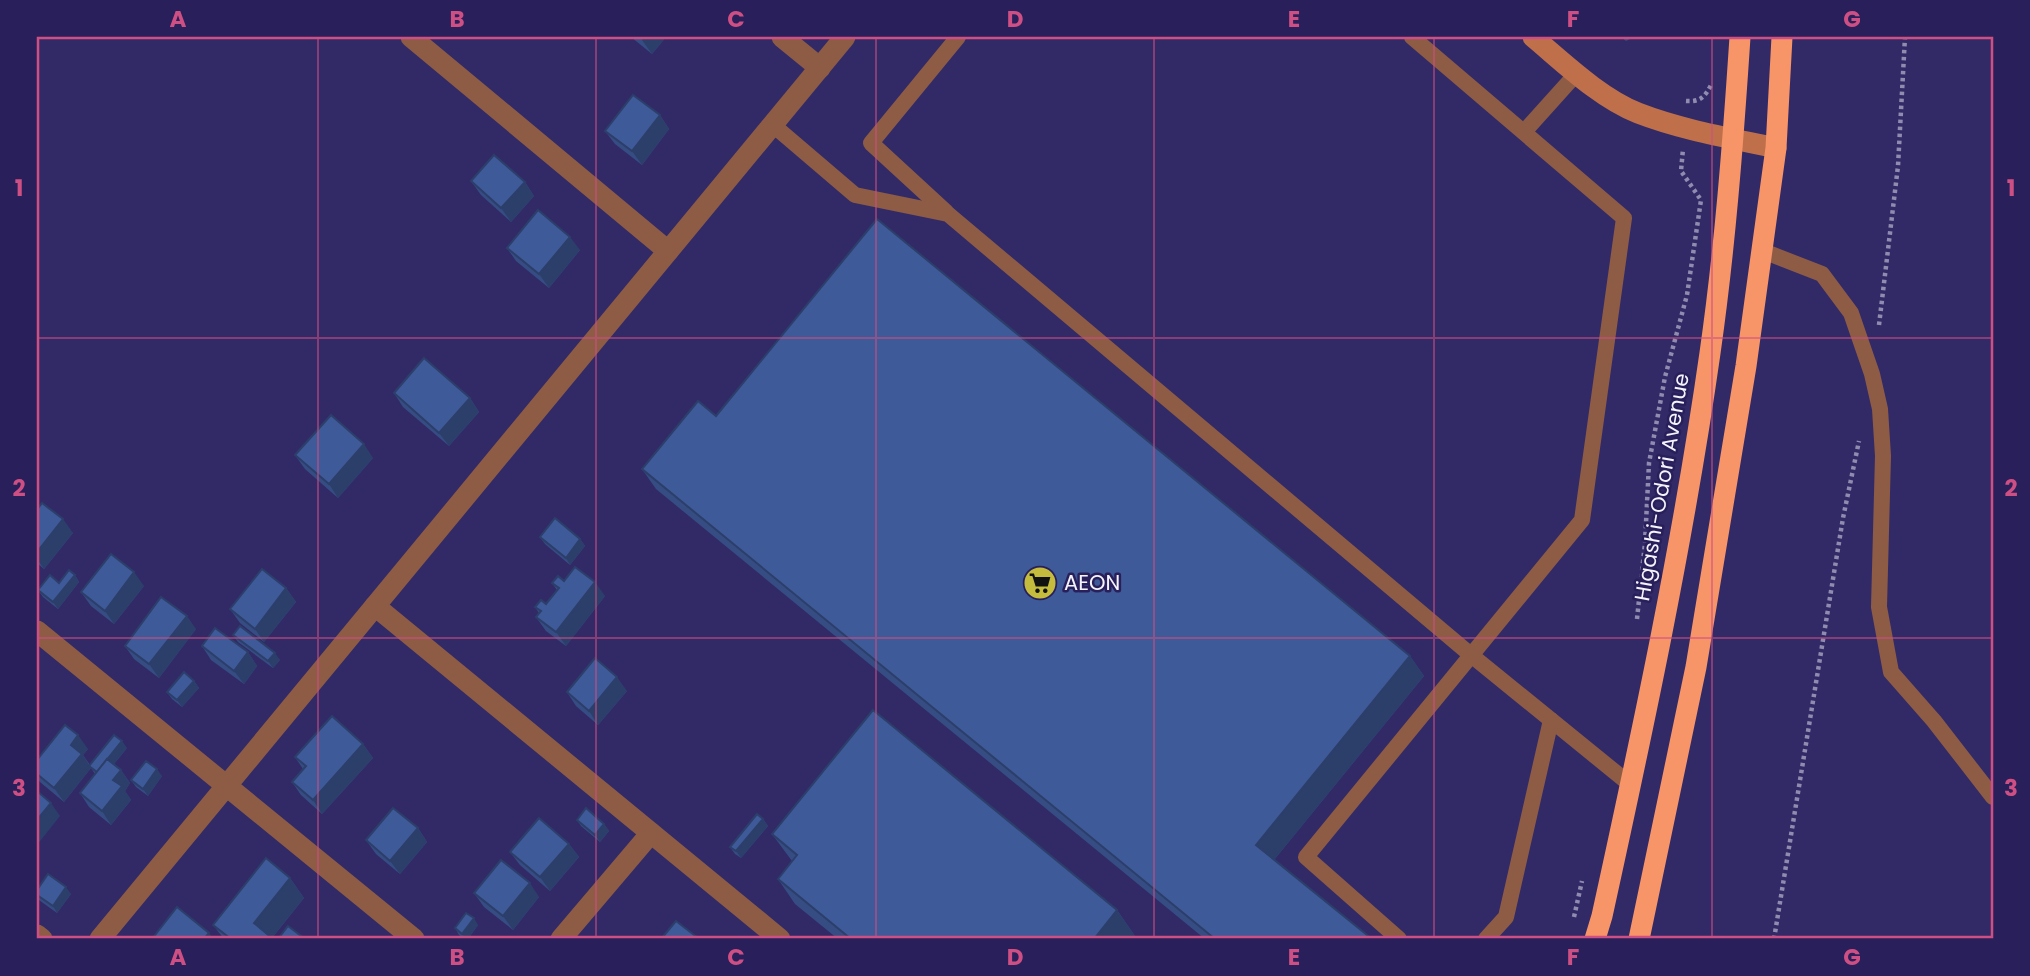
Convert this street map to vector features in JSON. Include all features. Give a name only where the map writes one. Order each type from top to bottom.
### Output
[{"type":"highway","name":"Higashi-Odori Avenue","points":[[1595,939],[1658,659],[1710,354],[1734,139],[1740,37]]},
{"type":"highway","points":[[1639,939],[1696,667],[1763,251],[1776,148],[1782,37]]},
{"type":"street","points":[[411,37],[668,251]]},
{"type":"street","points":[[782,37],[820,68]]},
{"type":"street","points":[[100,939],[845,37]]},
{"type":"street","points":[[1533,37],[1590,84],[1636,112],[1684,128],[1776,148]]},
{"type":"street","points":[[375,606],[780,939]]},
{"type":"street","points":[[37,631],[414,939]]},
{"type":"street","points":[[561,939],[651,833]]},
{"type":"street","points":[[37,935],[42,939]]},
{"type":"lane","points":[[958,37],[871,143],[948,214],[1471,655],[1630,785]]},
{"type":"lane","points":[[1399,939],[1306,857],[1582,520],[1624,218],[1412,37]]},
{"type":"lane","points":[[1524,132],[1577,74]]},
{"type":"lane","points":[[773,125],[855,195],[948,214]]},
{"type":"lane","points":[[1763,251],[1822,274],[1851,313],[1872,374],[1880,409],[1883,456],[1879,607],[1891,672],[1934,721],[1993,797]]},
{"type":"lane","points":[[1486,939],[1506,917],[1551,720]]},
{"type":"path","points":[[1872,374],[1898,166],[1905,37]]},
{"type":"path","points":[[1636,631],[1645,543],[1649,463],[1665,377],[1687,295],[1701,200],[1681,171],[1684,101],[1696,102],[1706,96],[1713,81]]},
{"type":"path","points":[[1774,939],[1843,518],[1859,439]]},
{"type":"path","points":[[1572,926],[1584,873]]},
{"type":"building","points":[[633,95],[660,115],[632,151],[605,131]]},
{"type":"building","points":[[494,155],[525,182],[501,208],[471,181]]},
{"type":"building","points":[[538,210],[570,237],[539,274],[507,248]]},
{"type":"building","name":"AEON","points":[[877,219],[1410,656],[1256,845],[1372,939],[1215,939],[642,469],[698,401],[716,416]]},
{"type":"building","points":[[424,358],[470,398],[439,433],[394,393]]},
{"type":"building","points":[[331,415],[364,444],[329,484],[295,455]]},
{"type":"building","points":[[42,503],[63,519],[37,552],[37,509]]},
{"type":"building","points":[[555,518],[580,539],[566,558],[540,537]]},
{"type":"building","points":[[111,554],[134,572],[105,611],[81,592]]},
{"type":"building","points":[[575,567],[595,582],[556,632],[536,617],[541,611],[535,607],[541,600],[546,604],[559,588],[552,583],[558,576],[564,581]]},
{"type":"building","points":[[262,569],[286,588],[255,629],[230,609]]},
{"type":"building","points":[[69,570],[75,575],[53,602],[38,590],[50,575],[59,583]]},
{"type":"building","points":[[161,597],[187,616],[149,664],[125,646]]},
{"type":"building","points":[[240,626],[275,653],[268,661],[233,635]]},
{"type":"building","points":[[215,628],[248,652],[234,671],[202,646]]},
{"type":"building","points":[[595,658],[617,677],[589,711],[567,692]]},
{"type":"building","points":[[184,672],[194,681],[177,700],[167,692]]},
{"type":"building","points":[[873,710],[1117,910],[1094,939],[851,939],[778,879],[797,855],[772,834]]},
{"type":"building","points":[[332,716],[363,744],[313,800],[292,782],[306,766],[295,757]]},
{"type":"building","points":[[65,725],[78,735],[71,745],[82,754],[54,788],[37,774],[37,760]]},
{"type":"building","points":[[114,735],[122,741],[97,772],[89,766]]},
{"type":"building","points":[[107,759],[121,770],[113,780],[122,786],[102,811],[80,793]]},
{"type":"building","points":[[146,761],[157,769],[143,789],[131,780]]},
{"type":"building","points":[[37,791],[51,803],[37,820]]},
{"type":"building","points":[[393,808],[418,828],[390,861],[366,840]]},
{"type":"building","points":[[586,808],[604,824],[595,835],[577,820]]},
{"type":"building","points":[[757,814],[763,819],[736,851],[730,847]]},
{"type":"building","points":[[539,818],[569,844],[540,877],[510,852]]},
{"type":"building","points":[[266,858],[290,878],[254,923],[273,939],[231,939],[213,925]]},
{"type":"building","points":[[501,860],[530,883],[503,916],[474,893]]},
{"type":"building","points":[[48,874],[66,887],[53,906],[37,895],[37,890]]},
{"type":"building","points":[[177,907],[209,933],[204,939],[152,939]]},
{"type":"building","points":[[466,913],[474,918],[462,934],[455,928]]},
{"type":"building","points":[[676,921],[698,938],[661,939]]},
{"type":"building","points":[[288,926],[305,939],[278,939]]},
{"type":"place","name":"AEON","points":[[1040,583]]}]
